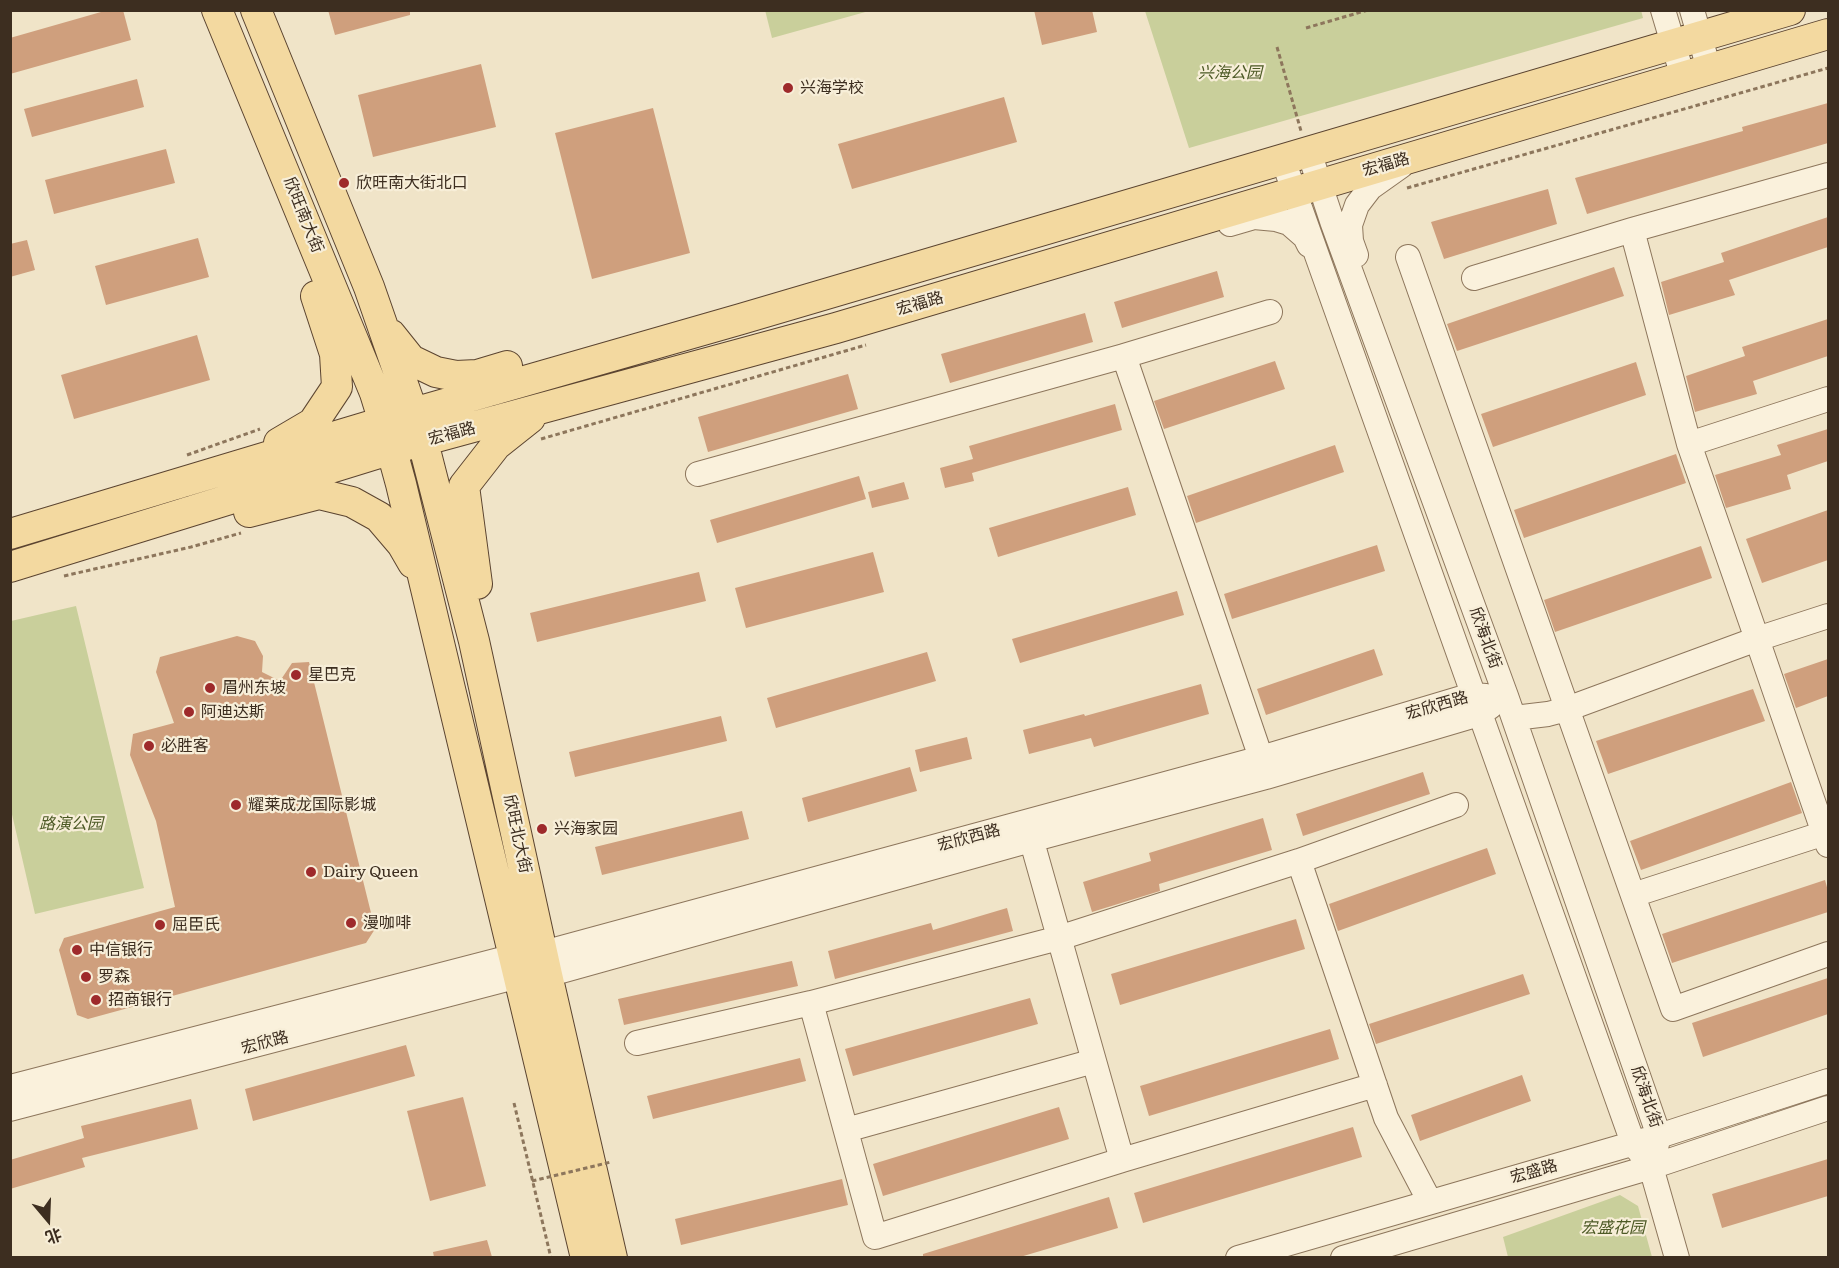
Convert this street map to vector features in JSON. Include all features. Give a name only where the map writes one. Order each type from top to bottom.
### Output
[{"type":"main road","name":"欣旺南大街","points":[[217,10],[303,214],[375,393],[388,435]]},
{"type":"main road","name":"欣旺南大街","points":[[256,10],[369,287],[413,413]]},
{"type":"main road","name":"宏福路","points":[[10,567],[119,533],[388,435],[413,413],[627,351],[1688,31],[1790,10]]},
{"type":"main road","name":"宏福路","points":[[10,534],[223,471],[388,435],[423,441],[544,409],[836,328],[1828,34]]},
{"type":"main road","points":[[223,471],[276,445],[313,423],[337,387],[335,354],[309,275],[303,214]]},
{"type":"main road","points":[[369,287],[391,335],[411,360],[436,372],[456,376],[477,375],[568,348],[627,351]]},
{"type":"main road","points":[[474,641],[477,580],[464,486],[496,445],[519,425],[544,409]]},
{"type":"main road","name":"欣旺北大街","points":[[413,413],[423,441],[474,641],[531,965],[586,1257]]},
{"type":"main road","name":"欣旺北大街","points":[[388,435],[424,581],[612,1257]]},
{"type":"main road","points":[[119,533],[207,523],[319,494],[352,502],[380,517],[402,544],[424,581]]},
{"type":"street","points":[[1663,10],[1688,31],[1696,73]]},
{"type":"street","name":"欣海北街","points":[[1298,148],[1324,277],[1633,1143],[1651,1167]]},
{"type":"street","points":[[1390,379],[1380,323],[1351,241],[1350,225],[1357,205],[1370,188],[1415,156]]},
{"type":"street","points":[[1474,278],[1632,230],[1828,175]]},
{"type":"street","name":"欣海北街","points":[[1307,189],[1390,379],[1514,718],[1659,1136],[1651,1167]]},
{"type":"street","points":[[1113,247],[1168,238],[1254,217],[1276,219],[1289,223],[1305,237],[1324,277]]},
{"type":"street","points":[[1632,230],[1689,444],[1827,836],[1633,895]]},
{"type":"street","points":[[1407,257],[1673,1009],[1828,954]]},
{"type":"street","points":[[698,474],[1124,356],[1270,312]]},
{"type":"street","points":[[1124,356],[1261,759]]},
{"type":"street","points":[[1689,444],[1828,399]]},
{"type":"street","points":[[1514,718],[1567,709],[1757,639],[1828,616]]},
{"type":"street","name":"宏欣西路","points":[[531,965],[1029,831],[1261,759],[1506,696]]},
{"type":"street","name":"宏欣西路","points":[[1029,831],[1266,777],[1475,705]]},
{"type":"street","points":[[637,1042],[811,1003],[1059,939],[1299,861],[1456,805]]},
{"type":"street","points":[[1029,831],[1122,1160]]},
{"type":"street","points":[[1299,861],[1386,1118],[1430,1202]]},
{"type":"street","name":"宏欣路","points":[[10,1087],[531,965]]},
{"type":"street","name":"宏欣路","points":[[10,1109],[531,965]]},
{"type":"street","points":[[811,1003],[876,1237],[1375,1084]]},
{"type":"street","points":[[846,1130],[1094,1061]]},
{"type":"street","name":"宏盛路","points":[[1238,1257],[1659,1136],[1828,1081]]},
{"type":"street","name":"宏盛路","points":[[1343,1257],[1651,1167],[1828,1108]]},
{"type":"street","points":[[1651,1167],[1677,1257]]},
{"type":"path","points":[[1306,28],[1368,10]]},
{"type":"path","points":[[1277,47],[1298,148]]},
{"type":"path","name":"宏福路","points":[[1398,190],[1828,68]]},
{"type":"path","points":[[186,456],[265,428]]},
{"type":"path","points":[[59,577],[192,547],[249,531]]},
{"type":"path","points":[[514,1103],[550,1257]]},
{"type":"path","points":[[532,1180],[611,1162]]},
{"type":"green space","points":[[765,10],[869,10],[869,11],[772,38]]},
{"type":"green space","name":"兴海公园","points":[[1641,10],[1643,18],[1189,148],[1145,11]]},
{"type":"green space","name":"路演公园","points":[[76,606],[144,888],[35,914],[11,810],[11,621]]},
{"type":"green space","name":"宏盛花园","points":[[1620,1195],[1638,1206],[1652,1257],[1508,1257],[1503,1237]]},
{"type":"building","points":[[108,10],[123,10],[131,40],[10,74],[10,38]]},
{"type":"building","points":[[328,10],[410,10],[410,15],[335,35]]},
{"type":"building","points":[[1034,10],[1092,10],[1097,32],[1042,45]]},
{"type":"building","points":[[481,64],[496,127],[373,157],[358,95]]},
{"type":"building","points":[[137,79],[144,107],[32,137],[24,109]]},
{"type":"building","points":[[1004,97],[1017,142],[852,189],[838,144]]},
{"type":"building","points":[[1828,103],[1828,143],[1587,214],[1575,178],[1743,131],[1742,127]]},
{"type":"building","points":[[653,108],[690,253],[592,279],[555,133]]},
{"type":"building","points":[[166,149],[175,183],[54,214],[45,180]]},
{"type":"building","points":[[1548,189],[1557,224],[1444,259],[1431,222]]},
{"type":"building","points":[[1828,217],[1828,247],[1729,280],[1735,295],[1669,315],[1661,282],[1724,262],[1721,253]]},
{"type":"building","points":[[198,238],[209,277],[106,305],[95,266]]},
{"type":"building","points":[[27,240],[35,270],[10,277],[10,244]]},
{"type":"building","points":[[1614,267],[1624,296],[1457,351],[1447,324]]},
{"type":"building","points":[[1217,271],[1224,297],[1122,328],[1114,302]]},
{"type":"building","points":[[1085,313],[1093,342],[950,383],[941,354]]},
{"type":"building","points":[[1828,319],[1828,356],[1753,381],[1757,394],[1695,412],[1686,376],[1745,356],[1742,347]]},
{"type":"building","points":[[197,335],[210,380],[74,419],[61,375]]},
{"type":"building","points":[[1275,361],[1285,389],[1164,429],[1154,401]]},
{"type":"building","points":[[1636,362],[1646,395],[1493,447],[1481,414]]},
{"type":"building","points":[[848,374],[858,409],[708,452],[698,417]]},
{"type":"building","points":[[1115,404],[1122,430],[972,473],[974,481],[945,488],[940,468],[973,459],[969,446]]},
{"type":"building","points":[[1828,429],[1828,461],[1787,475],[1791,489],[1726,508],[1715,475],[1781,455],[1777,445]]},
{"type":"building","points":[[1335,445],[1344,472],[1196,523],[1187,496]]},
{"type":"building","points":[[1676,454],[1686,483],[1524,538],[1514,510]]},
{"type":"building","points":[[859,476],[866,499],[717,543],[710,520]]},
{"type":"building","points":[[904,482],[909,499],[872,508],[868,492]]},
{"type":"building","points":[[1128,487],[1136,515],[998,557],[989,528]]},
{"type":"building","points":[[1828,510],[1828,560],[1762,583],[1746,539]]},
{"type":"building","points":[[1377,545],[1385,571],[1232,619],[1224,594]]},
{"type":"building","points":[[1701,546],[1712,578],[1555,632],[1544,600]]},
{"type":"building","points":[[873,552],[884,592],[746,628],[735,588]]},
{"type":"building","points":[[699,572],[706,601],[537,642],[530,613]]},
{"type":"building","points":[[1177,591],[1184,615],[1020,663],[1012,639]]},
{"type":"building","points":[[237,636],[255,641],[263,656],[262,672],[280,681],[292,663],[309,662],[375,929],[366,943],[88,1019],[77,1015],[59,950],[64,938],[175,907],[156,821],[130,755],[133,734],[174,723],[156,672],[160,657]]},
{"type":"building","points":[[1374,649],[1383,675],[1266,715],[1257,689]]},
{"type":"building","points":[[927,652],[936,681],[776,728],[767,698]]},
{"type":"building","points":[[1828,659],[1828,696],[1796,708],[1784,674]]},
{"type":"building","points":[[1201,684],[1209,714],[1094,747],[1091,738],[1029,754],[1023,730],[1084,714],[1085,716]]},
{"type":"building","points":[[1753,689],[1765,721],[1608,774],[1596,741]]},
{"type":"building","points":[[721,716],[727,741],[575,777],[569,752]]},
{"type":"building","points":[[967,737],[972,759],[920,772],[915,750]]},
{"type":"building","points":[[910,767],[917,791],[808,822],[802,798]]},
{"type":"building","points":[[1423,772],[1430,794],[1303,836],[1296,814]]},
{"type":"building","points":[[1791,782],[1802,813],[1641,870],[1630,841]]},
{"type":"building","points":[[742,811],[749,839],[602,875],[595,847]]},
{"type":"building","points":[[1263,818],[1272,850],[1159,884],[1160,891],[1092,912],[1083,882],[1151,861],[1149,853]]},
{"type":"building","points":[[1487,848],[1496,874],[1338,931],[1329,904]]},
{"type":"building","points":[[1825,880],[1828,891],[1828,912],[1672,963],[1662,934]]},
{"type":"building","points":[[1007,908],[1013,931],[835,979],[828,951],[931,923],[933,930]]},
{"type":"building","points":[[1296,919],[1305,949],[1120,1005],[1111,974]]},
{"type":"building","points":[[792,961],[798,986],[624,1025],[618,999]]},
{"type":"building","points":[[1523,974],[1530,994],[1376,1044],[1369,1024]]},
{"type":"building","points":[[1828,978],[1828,1014],[1703,1057],[1692,1023]]},
{"type":"building","points":[[1030,998],[1038,1024],[853,1076],[845,1049]]},
{"type":"building","points":[[1330,1029],[1339,1059],[1149,1116],[1140,1086]]},
{"type":"building","points":[[406,1045],[415,1076],[253,1121],[245,1089]]},
{"type":"building","points":[[800,1058],[806,1081],[653,1119],[647,1096]]},
{"type":"building","points":[[1522,1075],[1531,1101],[1420,1141],[1411,1115]]},
{"type":"building","points":[[463,1097],[486,1186],[430,1201],[407,1111]]},
{"type":"building","points":[[191,1099],[198,1129],[82,1158],[85,1167],[10,1189],[10,1160],[84,1138],[81,1126]]},
{"type":"building","points":[[1059,1107],[1069,1139],[883,1196],[873,1164]]},
{"type":"building","points":[[1353,1127],[1362,1157],[1143,1223],[1134,1193]]},
{"type":"building","points":[[1828,1159],[1828,1196],[1722,1228],[1712,1194]]},
{"type":"building","points":[[842,1179],[848,1205],[681,1245],[675,1219]]},
{"type":"building","points":[[1109,1197],[1118,1228],[1020,1257],[923,1257],[923,1254]]},
{"type":"building","points":[[487,1240],[492,1257],[434,1257],[433,1252]]},
{"type":"place","name":"兴海学校","points":[[788,88]]},
{"type":"place","name":"欣旺南大街北口","points":[[344,183]]},
{"type":"place","name":"星巴克","points":[[296,675]]},
{"type":"place","name":"眉州东坡","points":[[210,688]]},
{"type":"place","name":"阿迪达斯","points":[[189,712]]},
{"type":"place","name":"必胜客","points":[[149,746]]},
{"type":"place","name":"耀莱成龙国际影城","points":[[236,805]]},
{"type":"place","name":"兴海家园","points":[[542,829]]},
{"type":"place","name":"Dairy Queen","points":[[311,872]]},
{"type":"place","name":"漫咖啡","points":[[351,923]]},
{"type":"place","name":"屈臣氏","points":[[160,925]]},
{"type":"place","name":"中信银行","points":[[77,950]]},
{"type":"place","name":"罗森","points":[[86,977]]},
{"type":"place","name":"招商银行","points":[[96,1000]]}]
